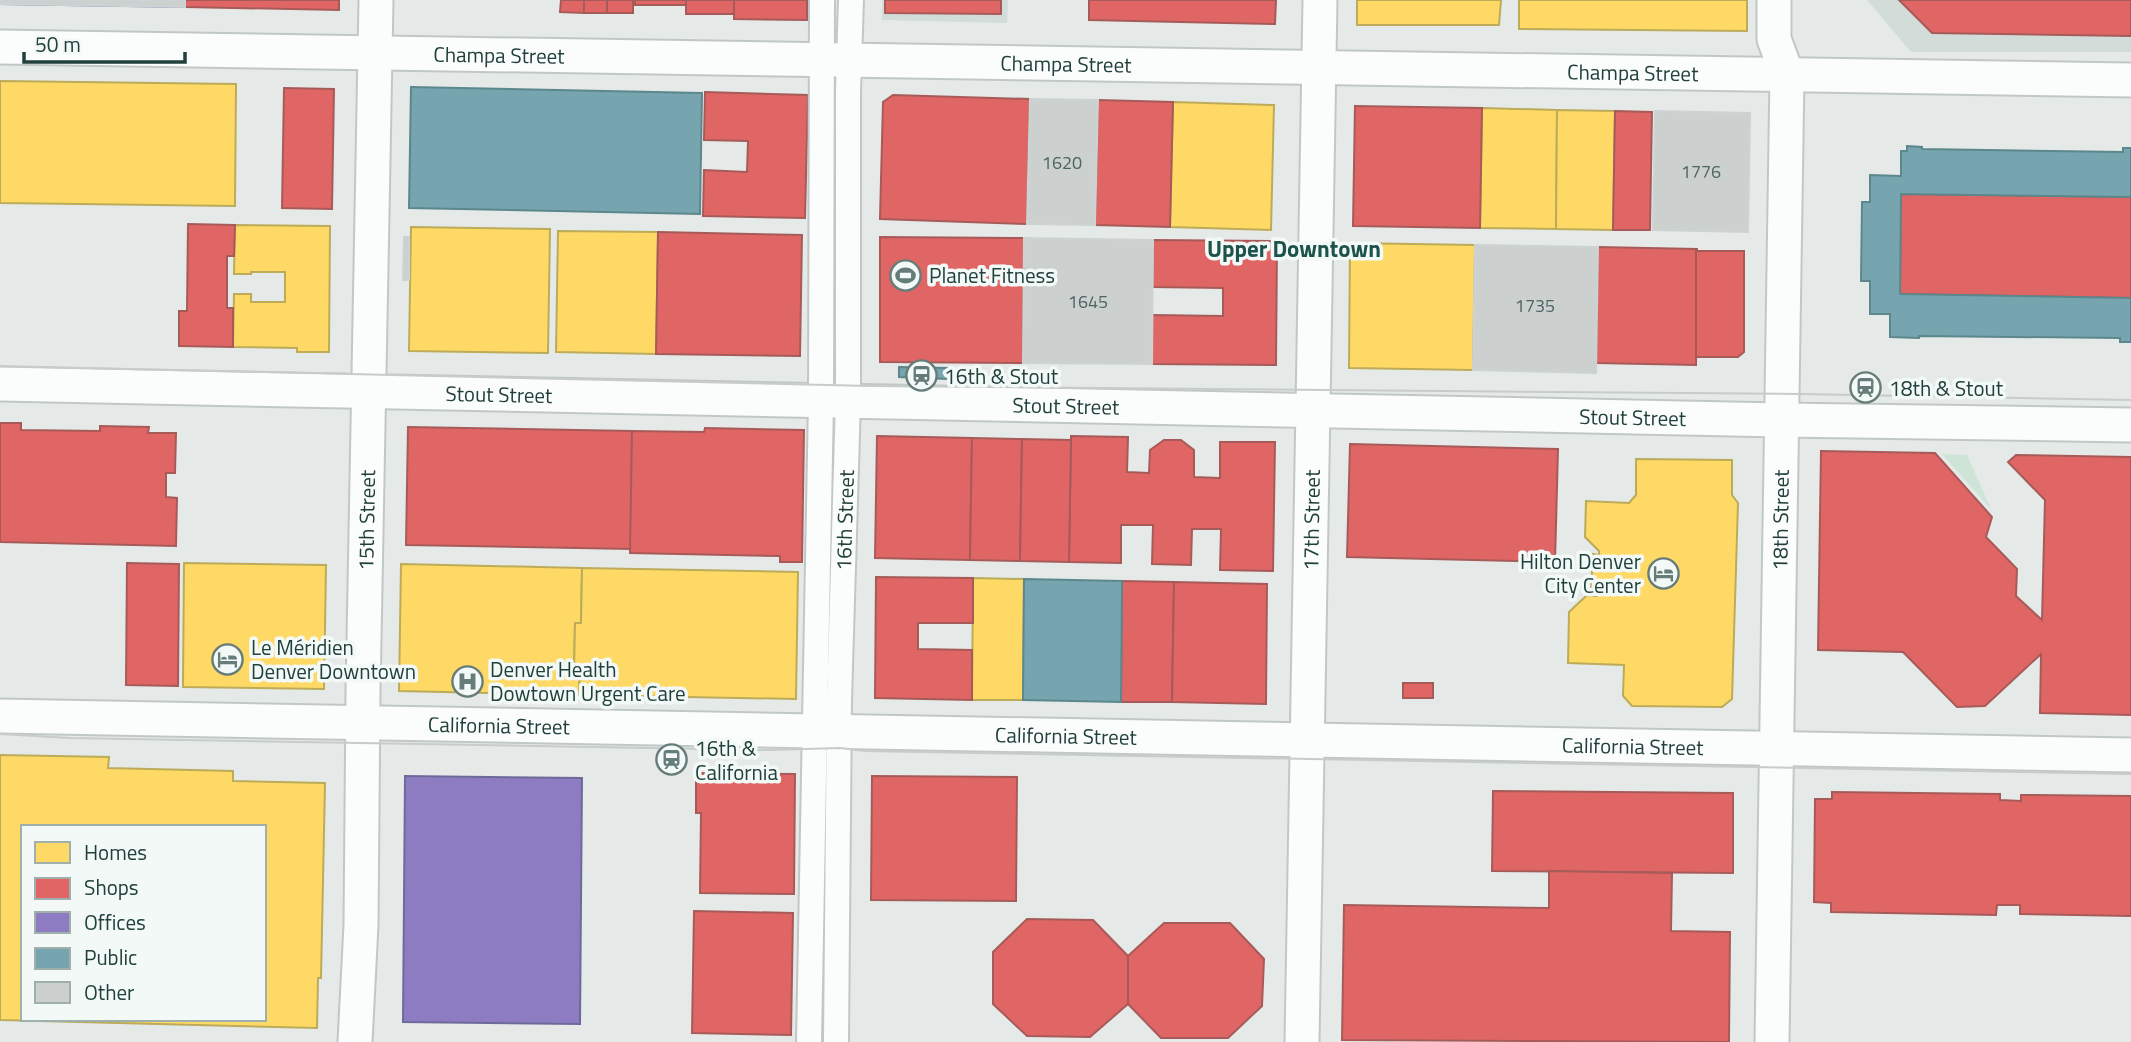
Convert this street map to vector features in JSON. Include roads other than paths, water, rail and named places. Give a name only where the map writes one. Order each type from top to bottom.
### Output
[{"type":"main road","name":"15th Street","points":[[355,1042],[361,925],[376,0]]},
{"type":"main road","name":"17th Street","points":[[1302,1042],[1320,0]]},
{"type":"main road","name":"18th Street","points":[[1772,1042],[1787,74],[1774,39],[1774,0]]},
{"type":"main road","name":"Champa Street","points":[[0,47],[2131,80]]},
{"type":"main road","name":"Stout Street","points":[[0,384],[1782,421],[2131,425]]},
{"type":"main road","name":"California Street","points":[[0,716],[2131,755]]},
{"type":"street","name":"16th Street","points":[[809,1042],[827,731],[839,700],[834,401],[848,91],[836,59],[822,0]]},
{"type":"street","name":"16th Street","points":[[836,59],[851,0]]},
{"type":"street","name":"16th Street","points":[[827,731],[836,1042]]},
{"type":"tram line","points":[[0,366],[871,386],[1799,394],[2131,400]]},
{"type":"tram line","points":[[0,734],[70,738],[770,750],[840,748],[865,751],[2131,774]]},
{"type":"place","name":"Planet Fitness","points":[[906,275]]},
{"type":"place","name":"16th & Stout","points":[[921,376]]},
{"type":"place","name":"18th & Stout","points":[[1866,388]]},
{"type":"place","name":"Hilton Denver City Center","points":[[1664,573]]},
{"type":"place","name":"Le Méridien Denver Downtown","points":[[228,659]]},
{"type":"place","name":"Denver Health Dowtown Urgent Care","points":[[467,681]]},
{"type":"place","name":"16th & California","points":[[672,760]]},
{"type":"district","name":"Upper Downtown","points":[[1294,248]]}]
